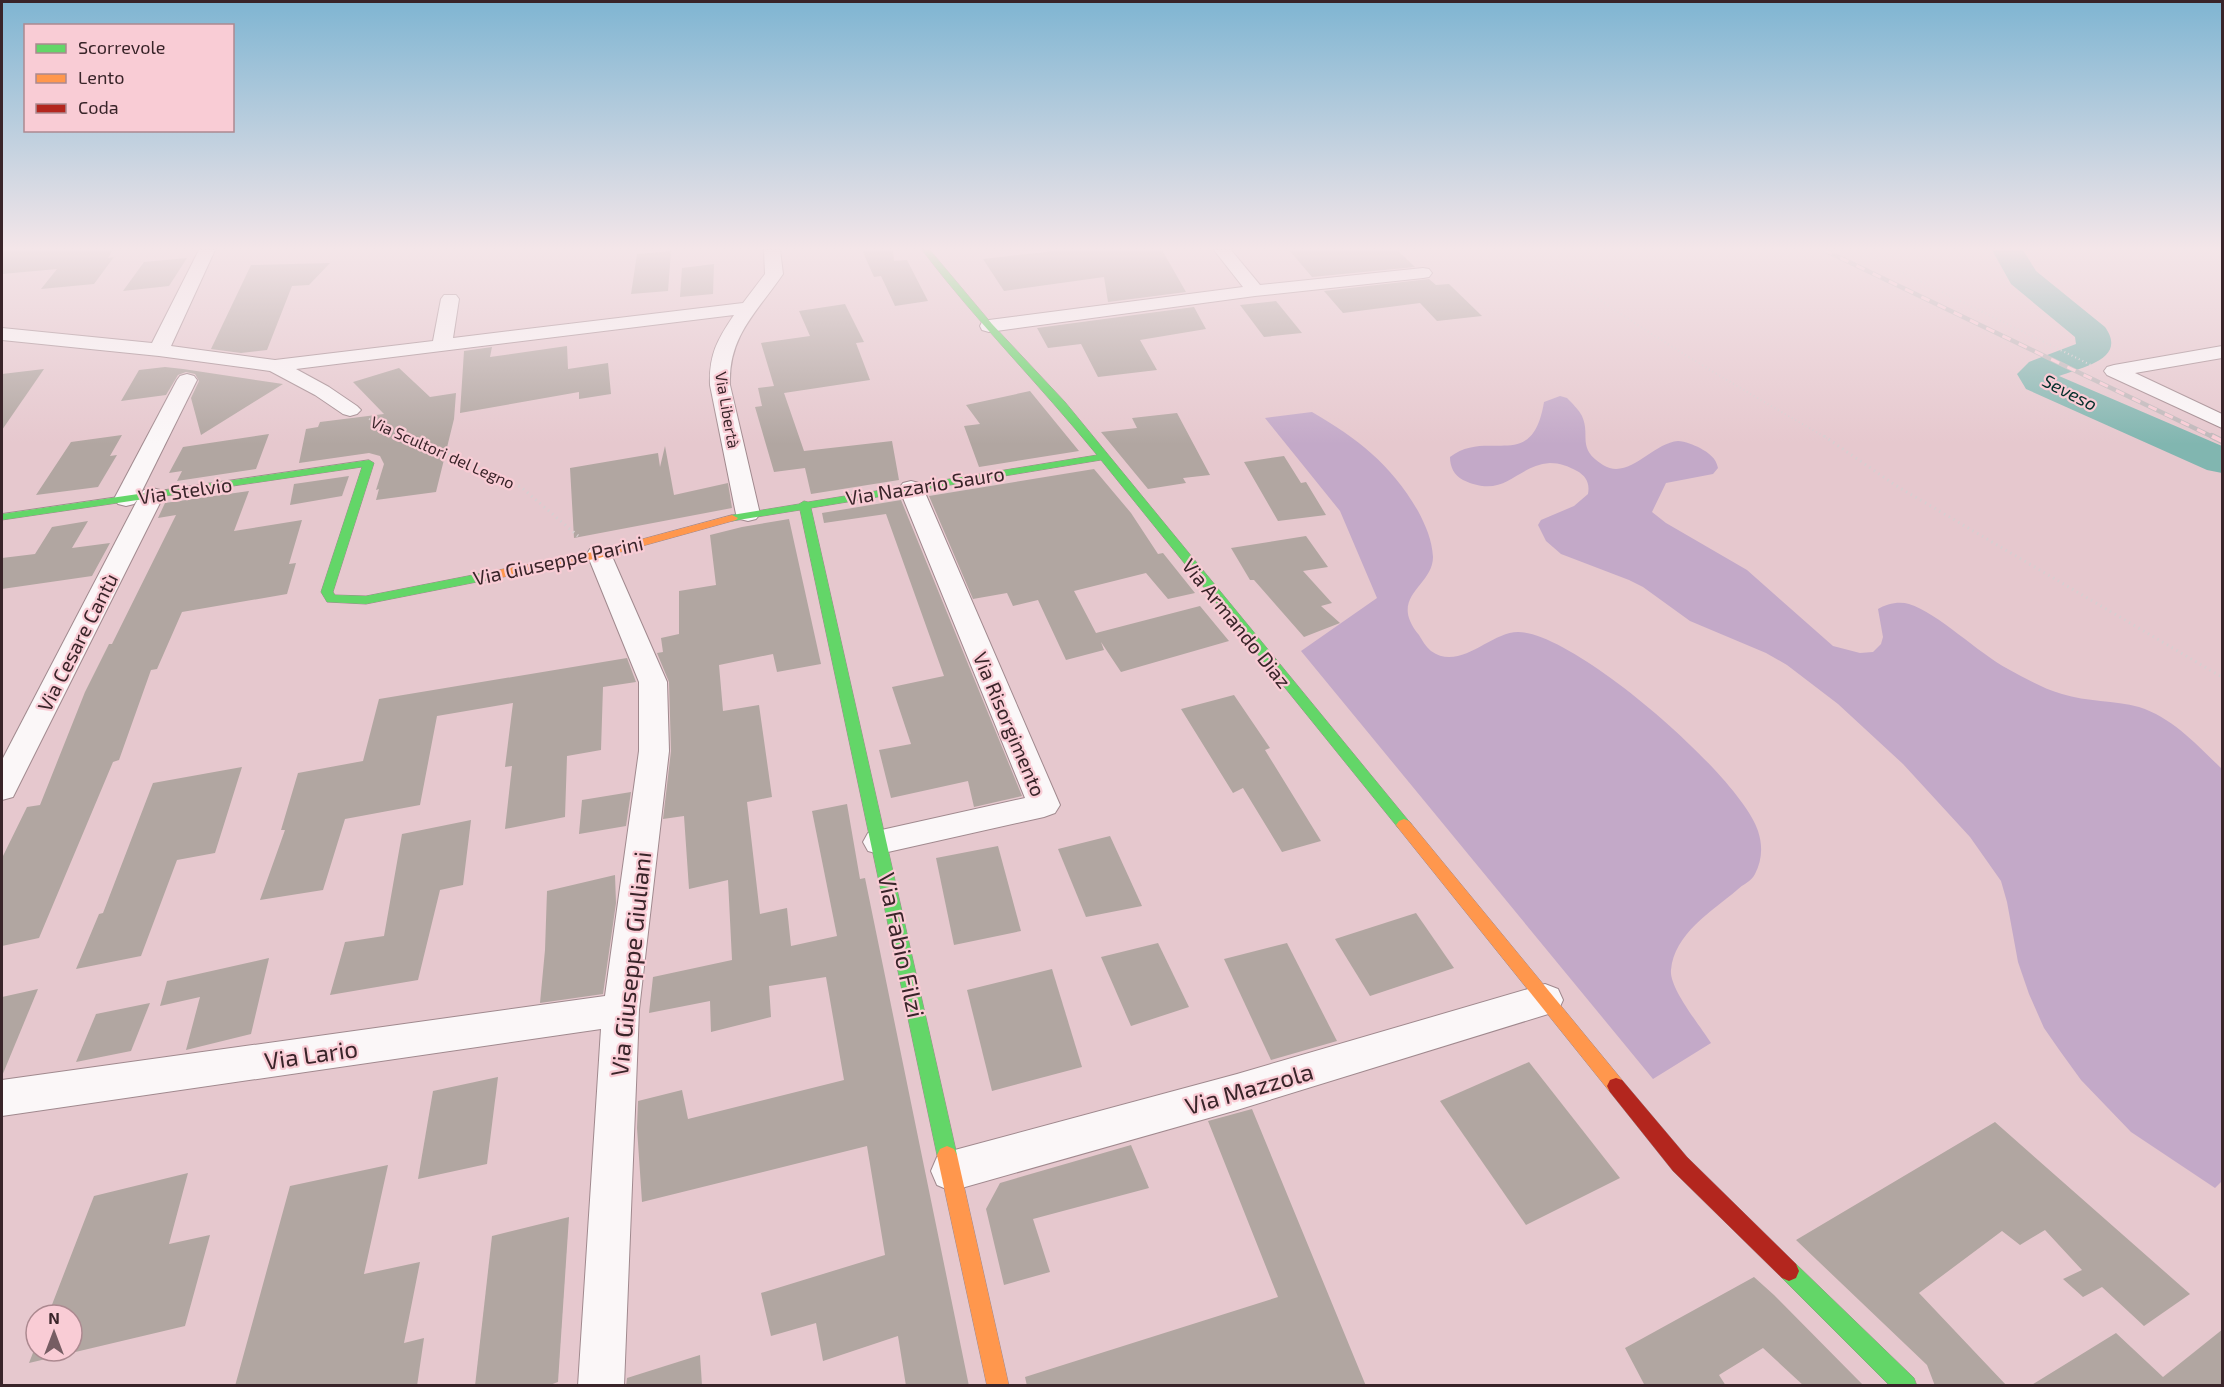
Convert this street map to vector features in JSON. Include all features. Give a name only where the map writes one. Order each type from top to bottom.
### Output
[{"type":"street","points":[[159,350],[176,315]]},
{"type":"street","points":[[442,346],[447,315]]},
{"type":"street","points":[[2,334],[159,350],[275,366],[695,315]]},
{"type":"street","name":"Via Libertà","points":[[745,315],[724,349],[719,366],[720,386],[748,514]]},
{"type":"street","name":"Via Armando Diaz","points":[[980,315],[1061,404],[1680,1164],[1906,1386]]},
{"type":"street","points":[[989,326],[1075,315]]},
{"type":"street","points":[[2223,352],[2114,371],[2223,422]]},
{"type":"street","name":"Via Scultori del Legno","points":[[275,366],[322,391],[350,410]]},
{"type":"street","name":"Via Cesare Cantù","points":[[2,789],[139,497],[187,380]]},
{"type":"street","name":"Via Nazario Sauro","points":[[748,514],[1102,457]]},
{"type":"street","name":"Via Giuseppe Parini","points":[[369,463],[327,592],[331,599],[366,600],[599,554],[748,514]]},
{"type":"street","name":"Via Stelvio","points":[[2,517],[369,463]]},
{"type":"street","name":"Via Risorgimento","points":[[879,842],[1044,806],[911,488]]},
{"type":"street","name":"Via Fabio Filzi","points":[[804,504],[998,1386]]},
{"type":"street","name":"Via Giuseppe Giuliani","points":[[599,554],[653,682],[654,751],[621,1010],[601,1386]]},
{"type":"street","name":"Via Mazzola","points":[[951,1172],[1237,1092],[1545,1000]]},
{"type":"street","name":"Via Lario","points":[[2,1098],[621,1010]]},
{"type":"path","points":[[1624,315],[1756,398],[1827,438],[1895,485],[2223,678]]},
{"type":"path","points":[[1991,315],[2090,365]]},
{"type":"path","name":"Via Scultori del Legno","points":[[350,410],[521,487],[599,554]]},
{"type":"shaded area","points":[[1560,396],[1567,398],[1581,414],[1590,453],[1603,465],[1613,469],[1631,465],[1668,443],[1678,441],[1686,442],[1712,456],[1718,468],[1713,474],[1666,483],[1652,512],[1666,523],[1747,570],[1833,646],[1860,653],[1873,652],[1881,644],[1883,637],[1878,609],[1893,604],[1909,604],[1945,624],[1996,662],[2041,686],[2071,697],[2139,707],[2163,718],[2184,733],[2222,769],[2222,1181],[2215,1188],[2131,1132],[2081,1080],[2044,1028],[2029,994],[2018,962],[2001,881],[1970,837],[1903,764],[1838,704],[1787,665],[1766,653],[1690,621],[1643,587],[1561,554],[1546,541],[1538,525],[1541,520],[1574,506],[1588,494],[1588,483],[1574,469],[1550,463],[1538,465],[1500,484],[1490,486],[1463,480],[1455,473],[1450,457],[1464,449],[1479,446],[1519,444],[1530,437],[1538,424],[1544,402]]},
{"type":"shaded area","points":[[1312,412],[1359,443],[1385,466],[1408,494],[1421,517],[1430,539],[1433,557],[1431,567],[1409,601],[1408,611],[1410,622],[1431,651],[1442,656],[1453,657],[1507,634],[1518,632],[1544,638],[1577,656],[1615,681],[1690,744],[1745,807],[1758,831],[1761,853],[1753,877],[1705,915],[1686,935],[1679,945],[1671,970],[1675,987],[1711,1043],[1653,1079],[1301,651],[1377,598],[1340,511],[1265,418]]},
{"type":"building","points":[[227,315],[281,315],[267,350],[241,353],[211,349]]},
{"type":"building","points":[[801,315],[850,315],[864,342],[856,343],[870,380],[784,393],[804,451],[892,441],[899,480],[811,494],[805,468],[774,472],[755,407],[762,406],[758,388],[774,386],[761,343],[810,336]]},
{"type":"building","points":[[1136,315],[1198,315],[1206,329],[1140,340],[1157,370],[1098,377],[1081,344],[1048,348],[1037,328]]},
{"type":"building","points":[[1247,315],[1287,315],[1302,333],[1264,337]]},
{"type":"building","points":[[1431,315],[1482,316],[1437,321]]},
{"type":"building","points":[[567,346],[568,369],[608,363],[611,394],[579,399],[579,392],[460,413],[464,351],[492,347],[490,357]]},
{"type":"building","points":[[165,367],[283,384],[201,435],[191,398],[199,381],[195,374],[186,372],[178,375],[166,395],[121,401],[139,370]]},
{"type":"building","points":[[399,368],[430,397],[456,393],[454,419],[436,492],[376,500],[379,489],[376,490],[384,464],[380,456],[369,453],[299,463],[306,429],[318,427],[320,422],[384,414],[353,382]]},
{"type":"building","points":[[44,369],[2,430],[2,374]]},
{"type":"building","points":[[1030,391],[1079,451],[979,467],[964,426],[980,424],[966,405]]},
{"type":"building","points":[[1177,413],[1210,475],[1183,478],[1186,483],[1148,489],[1101,432],[1137,428],[1132,418]]},
{"type":"building","points":[[269,434],[256,469],[177,481],[182,471],[169,473],[183,447]]},
{"type":"building","points":[[122,435],[110,456],[117,455],[98,487],[36,495],[71,442]]},
{"type":"building","points":[[665,446],[674,495],[728,483],[732,508],[574,538],[570,468],[658,453],[660,467]]},
{"type":"building","points":[[1284,456],[1301,483],[1306,482],[1326,515],[1278,521],[1244,462]]},
{"type":"building","points":[[1094,469],[1131,513],[1158,554],[1163,553],[1195,593],[1168,599],[1146,573],[1074,591],[1096,633],[1200,606],[1229,641],[1121,672],[1101,642],[1104,650],[1066,660],[1038,600],[1013,606],[1007,593],[973,599],[929,496]]},
{"type":"building","points":[[349,476],[342,496],[290,505],[294,484]]},
{"type":"building","points":[[249,491],[234,531],[302,520],[289,564],[296,563],[287,594],[182,612],[157,669],[151,670],[119,760],[113,762],[39,938],[2,946],[2,858],[27,807],[40,805],[85,692],[109,644],[112,644],[176,515],[158,518],[165,503]]},
{"type":"building","points":[[901,500],[1022,796],[974,807],[968,781],[891,798],[879,750],[911,744],[892,687],[944,676],[886,514],[824,523],[822,513]]},
{"type":"building","points":[[789,519],[821,664],[777,672],[773,654],[719,665],[723,711],[759,705],[772,797],[747,802],[760,914],[787,908],[791,946],[837,936],[812,811],[847,804],[860,879],[865,878],[969,1386],[906,1386],[898,1336],[823,1361],[816,1323],[771,1336],[761,1293],[885,1255],[867,1146],[642,1202],[637,1128],[638,1101],[682,1090],[688,1119],[844,1080],[826,977],[769,986],[771,1017],[711,1032],[710,1001],[649,1013],[653,977],[732,960],[728,880],[689,889],[684,816],[663,819],[671,751],[669,682],[657,653],[663,652],[661,638],[679,634],[679,591],[716,585],[710,535]]},
{"type":"building","points":[[88,521],[72,548],[110,543],[92,576],[2,589],[2,558],[35,554],[52,527]]},
{"type":"building","points":[[1306,536],[1328,567],[1303,571],[1332,603],[1321,606],[1340,623],[1304,637],[1254,580],[1250,580],[1231,548]]},
{"type":"building","points":[[627,658],[636,682],[603,687],[601,750],[567,756],[565,817],[505,829],[512,766],[505,767],[513,703],[437,716],[420,805],[345,819],[323,890],[260,900],[285,830],[281,830],[298,773],[363,761],[379,699]]},
{"type":"building","points":[[1234,695],[1270,748],[1265,750],[1321,841],[1282,852],[1243,788],[1233,793],[1181,709]]},
{"type":"building","points":[[242,767],[215,853],[177,860],[141,956],[76,969],[99,914],[103,913],[153,783]]},
{"type":"building","points":[[631,792],[626,826],[579,834],[582,800]]},
{"type":"building","points":[[471,820],[463,885],[440,890],[418,980],[330,995],[345,942],[384,936],[402,834]]},
{"type":"building","points":[[1110,836],[1142,906],[1086,917],[1058,849]]},
{"type":"building","points":[[998,846],[1021,931],[954,945],[936,858]]},
{"type":"building","points":[[615,875],[616,903],[603,994],[540,1003],[547,891]]},
{"type":"building","points":[[1416,913],[1454,968],[1370,996],[1335,939]]},
{"type":"building","points":[[1158,943],[1189,1007],[1131,1026],[1101,957]]},
{"type":"building","points":[[1287,943],[1337,1041],[1271,1060],[1224,959]]},
{"type":"building","points":[[269,958],[251,1034],[186,1050],[200,997],[160,1006],[167,981]]},
{"type":"building","points":[[1052,969],[1082,1067],[992,1091],[967,990]]},
{"type":"building","points":[[38,989],[2,1076],[2,997]]},
{"type":"building","points":[[150,1003],[131,1051],[76,1062],[96,1014]]},
{"type":"building","points":[[1529,1062],[1620,1178],[1526,1225],[1440,1101]]},
{"type":"building","points":[[498,1077],[487,1164],[418,1179],[433,1091]]},
{"type":"building","points":[[1252,1109],[1366,1386],[1027,1386],[1025,1377],[1278,1297],[1208,1121]]},
{"type":"building","points":[[1995,1122],[2190,1294],[2144,1326],[2102,1287],[2083,1297],[2063,1279],[2082,1270],[2045,1230],[2020,1245],[2002,1231],[1919,1293],[2007,1386],[1935,1386],[1927,1365],[1796,1240]]},
{"type":"building","points":[[1131,1145],[1149,1188],[1033,1219],[1050,1272],[1004,1285],[986,1209],[1000,1183]]},
{"type":"building","points":[[388,1165],[364,1274],[420,1262],[404,1343],[424,1338],[417,1386],[235,1386],[290,1186]]},
{"type":"building","points":[[188,1173],[169,1244],[210,1235],[185,1326],[84,1350],[84,1303],[53,1303],[94,1196]]},
{"type":"building","points":[[569,1217],[558,1382],[547,1386],[475,1386],[492,1236]]},
{"type":"building","points":[[1754,1277],[1864,1386],[1804,1386],[1763,1348],[1719,1375],[1726,1386],[1645,1386],[1625,1348]]},
{"type":"building","points":[[2223,1329],[2223,1386],[2030,1386],[2116,1333],[2163,1377]]},
{"type":"building","points":[[700,1355],[702,1386],[626,1386],[627,1378]]},
{"type":"waterway","name":"Seveso","points":[[2069,315],[2093,334],[2094,349],[2042,370],[2036,374],[2039,381],[2222,461]]},
{"type":"railway","points":[[1959,315],[2215,438]]},
{"type":"railway","points":[[2212,436],[2222,441]]},
{"type":"traffic: fast","points":[[980,315],[1061,404],[1404,825]]},
{"type":"traffic: fast","points":[[732,518],[1102,457]]},
{"type":"traffic: fast","points":[[2,517],[369,463],[327,592],[331,599],[366,600],[488,576]]},
{"type":"traffic: fast","points":[[804,504],[947,1155]]},
{"type":"traffic: fast","points":[[1789,1271],[1906,1386]]},
{"type":"traffic: slow","points":[[488,576],[599,554],[732,518]]},
{"type":"traffic: slow","points":[[1404,825],[1616,1086]]},
{"type":"traffic: slow","points":[[947,1155],[998,1386]]},
{"type":"traffic: jam","points":[[1616,1086],[1680,1164],[1789,1271]]}]
